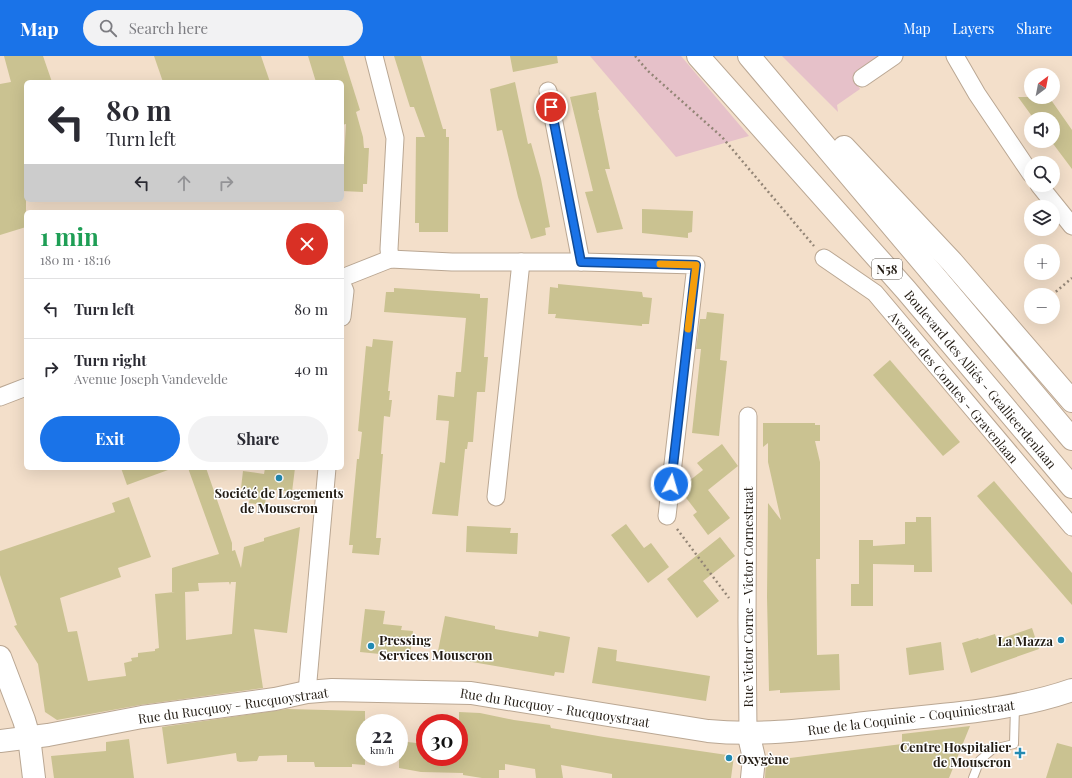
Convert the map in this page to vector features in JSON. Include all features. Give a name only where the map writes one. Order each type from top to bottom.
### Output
[{"type":"main road","name":"Boulevard des Alliés - Geallieerdenlaan","points":[[698,56],[906,290],[1072,487]]},
{"type":"main road","name":"N58","points":[[749,56],[1072,440]]},
{"type":"main road","points":[[781,93],[836,139],[914,221],[957,268],[1072,401]]},
{"type":"main road","points":[[0,657],[24,720],[34,778]]},
{"type":"main road","name":"Rue du Rucquoy - Rucquoystraat","points":[[0,741],[48,735],[142,717],[275,699],[307,692],[332,690],[471,693],[708,731],[725,733],[748,732]]},
{"type":"main road","name":"Rue de la Coquinie - Coquiniestraat","points":[[748,732],[773,733],[975,711],[1029,702],[1072,690]]},
{"type":"main road","name":"Rue Victor Corne - Victor Cornestraat","points":[[748,732],[754,758],[752,778]]},
{"type":"street","points":[[374,56],[395,138],[389,248],[390,259]]},
{"type":"street","points":[[862,78],[893,56]]},
{"type":"street","points":[[955,56],[977,94],[1024,165]]},
{"type":"street","points":[[548,91],[581,262]]},
{"type":"street","points":[[1045,192],[1072,226]]},
{"type":"street","name":"Avenue des Comtes - Gravenlaan","points":[[824,258],[875,293],[1072,527]]},
{"type":"street","points":[[344,277],[390,259],[452,262],[581,262],[696,265],[667,516]]},
{"type":"street","points":[[496,497],[521,262]]},
{"type":"street","points":[[344,289],[344,300]]},
{"type":"street","points":[[0,397],[24,388]]},
{"type":"street","name":"Rue Victor Corne - Victor Cornestraat","points":[[748,416],[746,621],[748,732]]},
{"type":"street","points":[[307,692],[328,470]]},
{"type":"lane","points":[[973,778],[980,760],[993,749],[1014,744],[1015,705]]},
{"type":"path","points":[[635,56],[648,71],[722,137],[824,258]]},
{"type":"path","points":[[1060,288],[1072,278]]},
{"type":"path","points":[[667,516],[746,621]]},
{"type":"shaded area","points":[[590,56],[681,56],[749,136],[676,157]]},
{"type":"shaded area","points":[[782,56],[880,56],[853,76],[860,89],[837,105],[838,112]]},
{"type":"building","points":[[4,56],[43,56],[51,80],[24,80],[24,202],[26,202],[26,210],[24,210],[24,228],[0,235],[0,84],[11,82]]},
{"type":"building","points":[[154,56],[261,56],[269,80],[162,80]]},
{"type":"building","points":[[308,56],[343,56],[360,110],[356,112],[363,137],[364,148],[369,148],[367,184],[363,184],[363,192],[344,191],[346,124],[344,124],[344,80],[315,80]]},
{"type":"building","points":[[394,56],[421,56],[443,129],[446,129],[446,137],[449,137],[448,232],[419,232],[419,223],[415,223],[416,137],[425,137],[414,107],[410,107]]},
{"type":"building","points":[[510,56],[557,56],[558,63],[513,72]]},
{"type":"building","points":[[515,82],[528,144],[531,143],[541,179],[550,227],[545,228],[546,235],[531,239],[518,197],[502,130],[497,131],[490,89]]},
{"type":"building","points":[[596,92],[598,110],[610,169],[605,169],[623,229],[597,233],[585,192],[593,191],[570,97]]},
{"type":"building","points":[[1018,97],[1024,97],[1024,104],[1054,104],[1059,112],[1029,112]]},
{"type":"building","points":[[1060,113],[1072,130],[1072,169],[1056,148],[1060,148]]},
{"type":"building","points":[[642,209],[693,211],[692,232],[688,233],[688,238],[642,233]]},
{"type":"building","points":[[558,284],[642,292],[643,297],[652,298],[649,324],[642,324],[642,326],[555,318],[556,314],[548,314],[550,287],[558,288]]},
{"type":"building","points":[[394,288],[480,294],[480,298],[488,298],[484,357],[488,357],[485,392],[477,392],[473,442],[468,442],[467,449],[465,449],[458,516],[432,514],[440,462],[445,463],[449,421],[436,420],[438,395],[454,397],[456,372],[461,372],[466,318],[384,312],[386,292],[394,292]]},
{"type":"building","points":[[707,312],[724,314],[720,360],[727,361],[719,436],[692,433],[701,349],[696,349],[700,319],[706,319]]},
{"type":"building","points":[[373,339],[393,341],[388,391],[390,391],[389,400],[392,400],[390,417],[384,416],[381,454],[383,454],[376,538],[381,538],[379,555],[352,553],[353,545],[349,545],[357,459],[359,459],[362,432],[358,431],[366,346],[372,347]]},
{"type":"building","points":[[890,360],[960,442],[943,456],[873,375]]},
{"type":"building","points":[[763,423],[815,423],[815,425],[820,425],[820,441],[815,441],[820,462],[820,559],[816,559],[817,655],[839,654],[840,690],[780,693],[780,690],[769,691],[767,597],[768,503],[781,520],[768,462],[768,443],[763,447]]},
{"type":"building","points":[[722,444],[738,466],[708,490],[730,518],[708,535],[693,515],[697,512],[680,488],[703,470],[697,463]]},
{"type":"building","points":[[122,470],[168,470],[127,485]]},
{"type":"building","points":[[189,470],[207,470],[232,543],[232,551],[235,550],[241,568],[244,547],[264,541],[264,538],[300,527],[287,633],[254,629],[263,688],[140,705],[57,720],[45,712],[38,664],[14,626],[17,625],[0,575],[0,551],[115,512],[112,503],[129,497],[151,557],[118,568],[121,577],[60,598],[68,632],[77,631],[88,681],[126,676],[124,663],[132,661],[131,658],[138,657],[138,653],[155,651],[155,649],[159,648],[155,594],[175,592],[172,592],[172,568],[219,554]],"holes":[[[229,582],[230,585],[231,582],[236,582],[232,634],[186,640],[185,592],[199,591],[198,583]]]},
{"type":"building","points":[[265,470],[295,470],[292,492],[267,489],[265,505],[249,503],[251,490],[241,488],[243,471],[264,474]]},
{"type":"building","points":[[994,481],[1072,573],[1072,605],[977,496]]},
{"type":"building","points":[[916,517],[931,517],[932,572],[914,572],[914,565],[873,564],[873,606],[851,606],[851,584],[859,584],[859,540],[873,540],[873,546],[905,544],[905,522],[916,522]]},
{"type":"building","points":[[626,524],[644,548],[651,543],[669,567],[648,583],[611,535]]},
{"type":"building","points":[[467,526],[511,528],[510,533],[518,533],[517,554],[466,552]]},
{"type":"building","points":[[720,537],[735,556],[703,581],[719,601],[697,618],[667,579]]},
{"type":"building","points":[[365,609],[385,611],[383,624],[402,626],[401,630],[413,631],[410,657],[360,652]]},
{"type":"building","points":[[445,616],[495,626],[495,629],[538,637],[539,631],[570,637],[564,673],[555,672],[554,676],[437,656]]},
{"type":"building","points":[[1032,628],[1039,649],[971,673],[962,643],[995,634],[997,640]]},
{"type":"building","points":[[941,642],[944,670],[909,675],[906,648]]},
{"type":"building","points":[[598,647],[617,650],[616,661],[710,676],[706,701],[592,683]]},
{"type":"building","points":[[287,709],[365,711],[365,714],[356,714],[356,764],[352,764],[352,767],[315,767],[314,762],[287,762],[287,755],[259,756],[257,761],[240,762],[237,761],[236,753],[167,764],[162,727]]},
{"type":"building","points":[[459,712],[480,713],[550,725],[551,728],[604,737],[734,756],[731,778],[612,778],[612,774],[561,765],[563,778],[536,778],[535,769],[505,764],[505,770],[499,770],[499,778],[482,778],[463,775],[463,773],[421,772],[399,768],[399,766],[408,766],[408,742],[416,743],[416,766],[468,766],[468,714],[459,714]]},
{"type":"building","points":[[970,726],[949,778],[765,778],[766,761],[902,744],[902,734]]},
{"type":"building","points":[[129,739],[134,778],[54,778],[51,756],[106,751],[106,742]]},
{"type":"building","points":[[1057,743],[1072,747],[1072,778],[1046,778]]},
{"type":"slow traffic","points":[[660,264],[696,265],[688,329]]},
{"type":"place","name":"Société de Logements de Mouscron","points":[[279,478]]},
{"type":"place","name":"La Mazza","points":[[1061,640]]},
{"type":"place","name":"Pressing Services Mouscron","points":[[371,646]]},
{"type":"place","name":"Centre Hospitalier de Mouscron","points":[[1020,753]]},
{"type":"place","name":"Oxygène","points":[[729,758]]},
{"type":"route","points":[[551,107],[581,262],[696,265],[671,484]]}]
